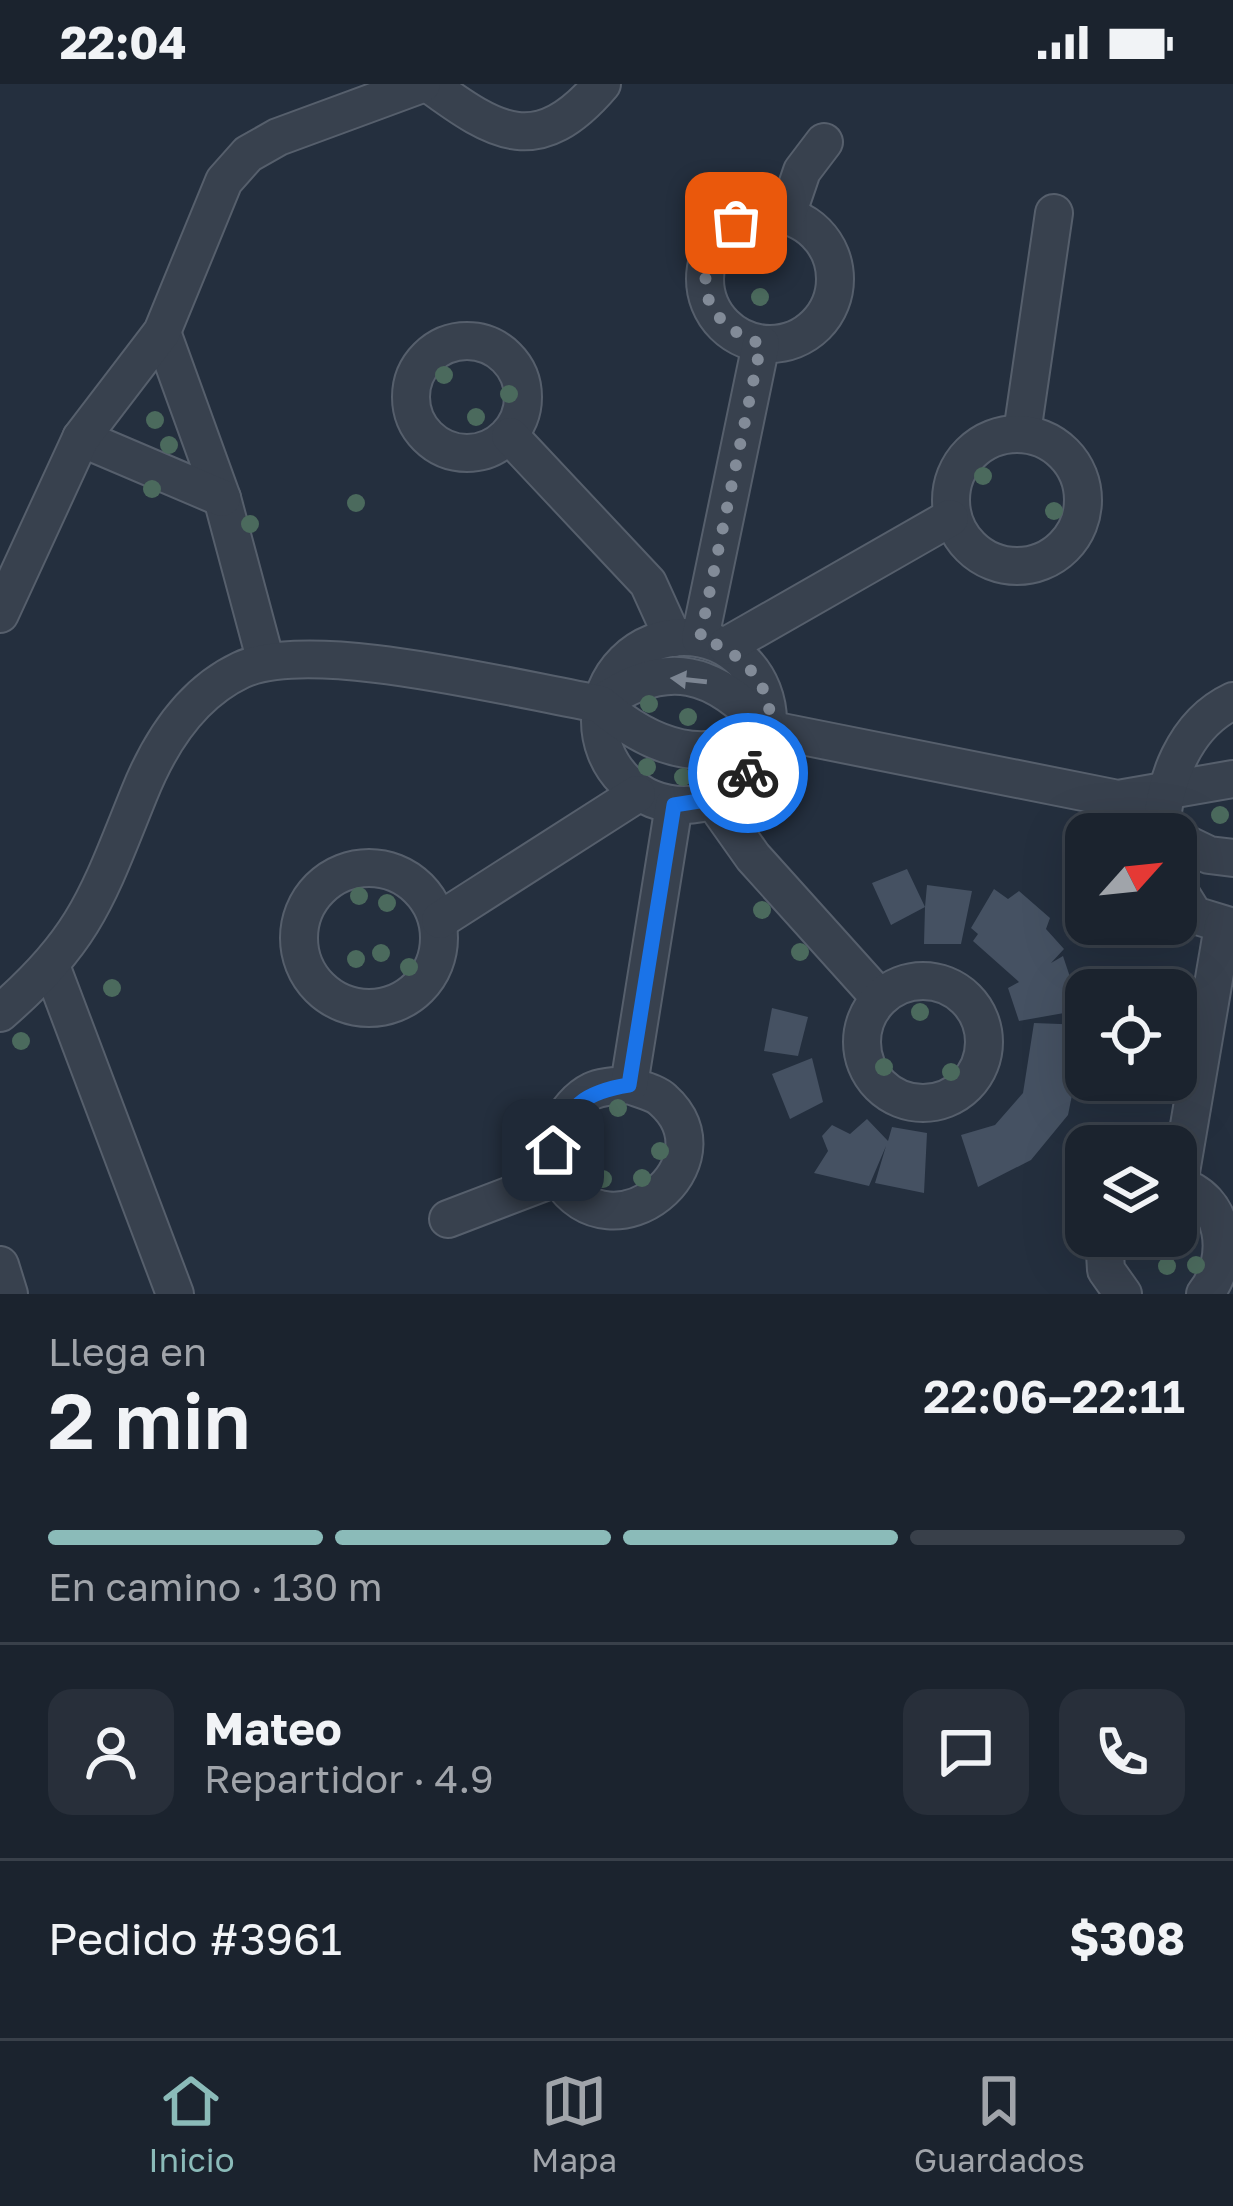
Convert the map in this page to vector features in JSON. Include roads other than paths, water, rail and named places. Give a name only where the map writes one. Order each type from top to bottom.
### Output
[{"type":"street","points":[[0,614],[81,438],[162,332],[224,181],[248,154],[278,137],[426,84],[488,127],[525,135],[552,127],[602,84]]},
{"type":"street","points":[[787,215],[802,171],[824,142]]},
{"type":"street","points":[[1022,433],[1054,213]]},
{"type":"street","points":[[760,214],[787,215],[809,226],[826,244],[835,268],[834,292],[825,315],[808,333],[786,343],[761,344],[736,335],[717,316],[706,292],[706,266],[716,241],[736,223],[760,214]]},
{"type":"street","points":[[162,332],[222,498],[266,662]]},
{"type":"street","points":[[699,641],[761,344]]},
{"type":"street","points":[[1022,433],[1057,444],[1080,472],[1085,507],[1070,541],[1038,562],[1000,565],[968,549],[950,518],[950,487],[965,458],[990,439],[1022,433]]},
{"type":"street","points":[[510,436],[699,641],[759,676],[767,697],[767,729],[753,768],[712,799],[674,805],[638,794],[616,776],[602,751],[600,704],[619,668],[643,649],[699,641],[950,518]]},
{"type":"street","points":[[81,438],[222,498]]},
{"type":"street","points":[[0,1013],[52,968],[80,929],[141,787],[184,712],[240,670],[266,662],[338,659],[600,704],[625,726],[664,746],[707,754],[746,743],[767,729]]},
{"type":"street","points":[[600,704],[635,680],[698,676],[736,695],[767,729],[1118,799],[1233,779]]},
{"type":"street","points":[[1167,813],[1168,788],[1192,734],[1208,715],[1233,701]]},
{"type":"street","points":[[440,920],[638,794]]},
{"type":"street","points":[[712,799],[753,857],[879,997]]},
{"type":"street","points":[[1118,799],[1137,813]]},
{"type":"street","points":[[629,1085],[674,805]]},
{"type":"street","points":[[1197,849],[1233,858]]},
{"type":"street","points":[[1189,1125],[1228,926],[1197,916]]},
{"type":"street","points":[[52,968],[175,1294]]},
{"type":"street","points":[[629,1085],[663,1099],[682,1129],[682,1165],[662,1196],[627,1211],[590,1207],[558,1177],[553,1150],[564,1115],[593,1090],[629,1085]]},
{"type":"street","points":[[448,1219],[558,1177]]},
{"type":"street","points":[[1197,1192],[1210,1197],[1229,1223],[1232,1256],[1217,1286],[1205,1294]]},
{"type":"street","points":[[1105,1257],[1106,1270],[1124,1294]]}]
